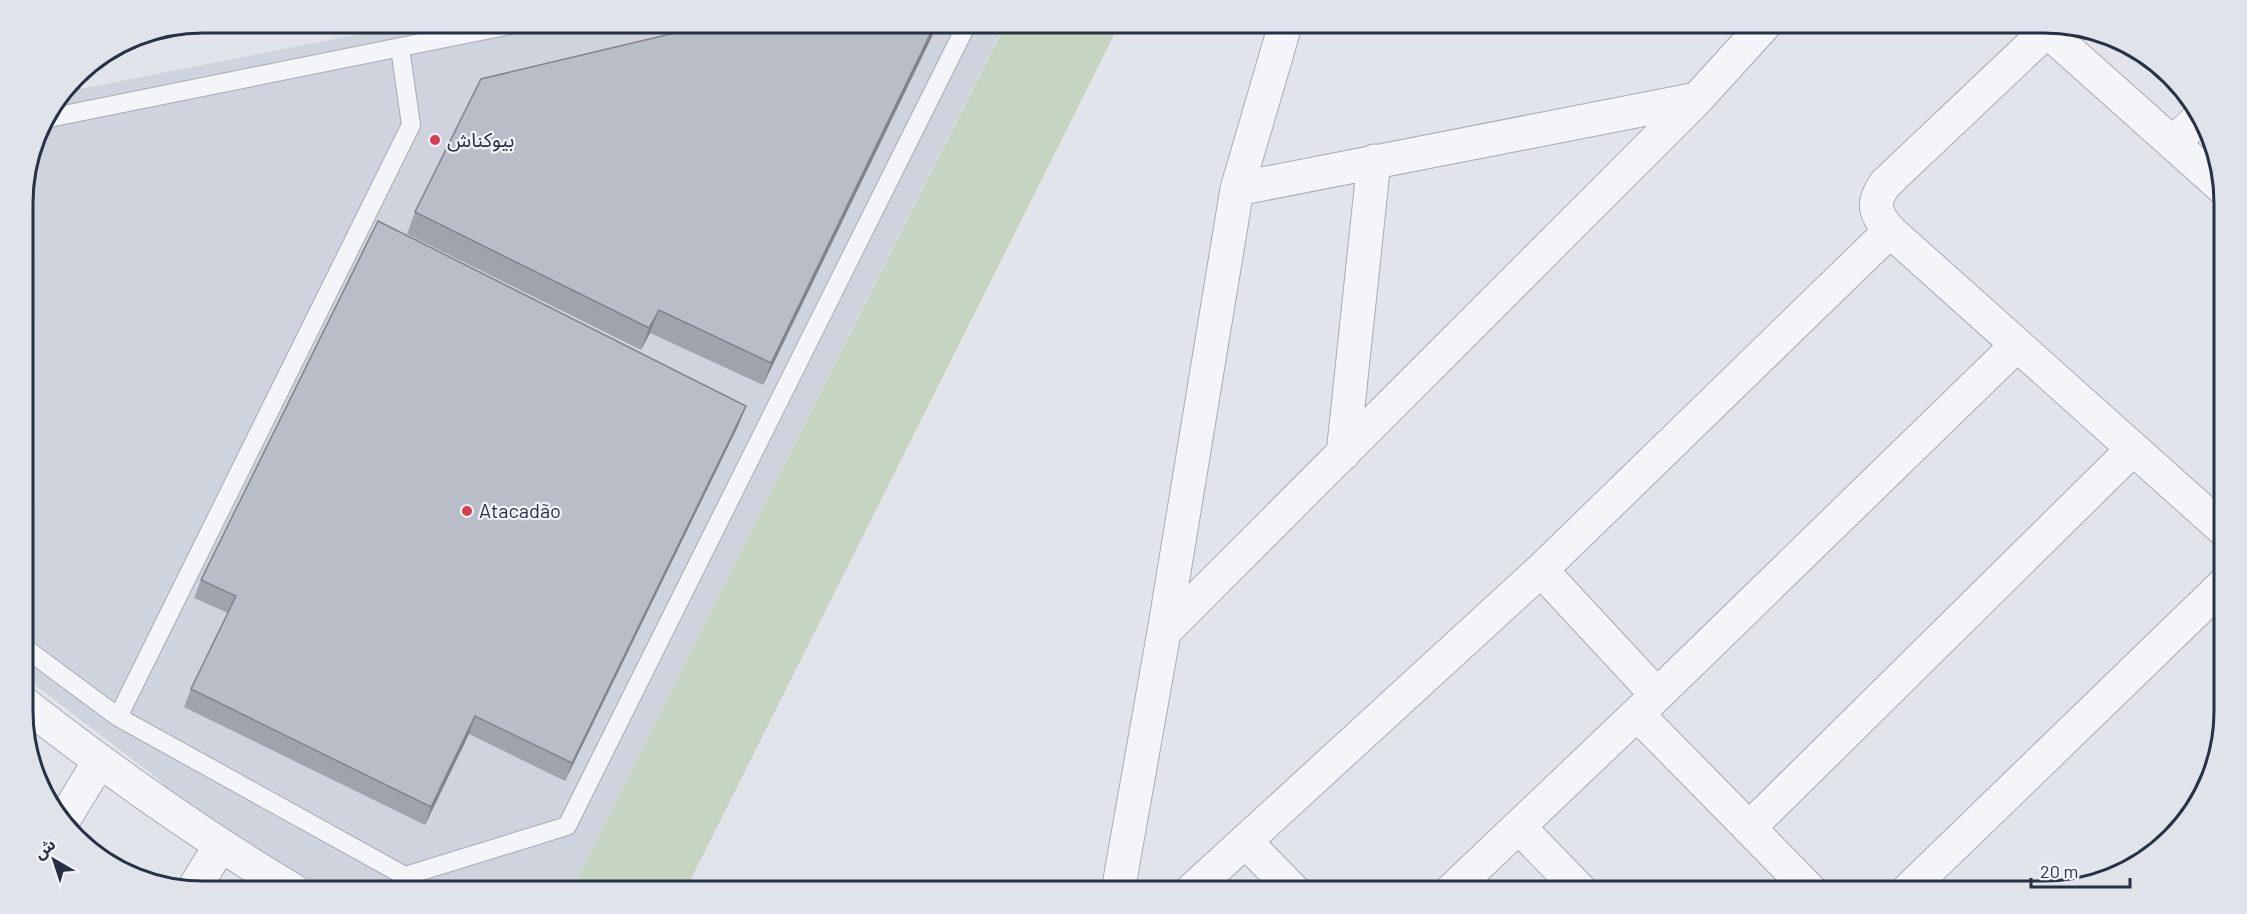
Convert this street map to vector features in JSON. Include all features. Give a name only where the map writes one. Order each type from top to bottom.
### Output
[{"type":"street","points":[[1120,881],[1164,632],[1237,189],[1283,33]]},
{"type":"street","points":[[1164,632],[1697,99],[1757,33]]},
{"type":"street","points":[[2046,33],[1885,184],[1878,194],[1876,206],[1879,218],[1890,231],[2214,521]]},
{"type":"street","points":[[2057,34],[2213,179]]},
{"type":"street","points":[[1237,189],[1697,99]]},
{"type":"street","points":[[2173,143],[2193,123]]},
{"type":"street","points":[[1343,454],[1374,161]]},
{"type":"street","points":[[1202,881],[1540,570],[1890,231]]},
{"type":"street","points":[[1461,881],[2017,345]]},
{"type":"street","points":[[1749,828],[2133,449]]},
{"type":"street","points":[[1540,570],[1749,828],[1802,881]]},
{"type":"street","points":[[1917,881],[2214,594]]},
{"type":"street","points":[[33,710],[99,762],[220,846],[278,881]]},
{"type":"street","points":[[68,813],[99,762]]},
{"type":"street","points":[[1518,827],[1571,881]]},
{"type":"street","points":[[1245,841],[1284,881]]},
{"type":"street","points":[[199,881],[220,846]]},
{"type":"lane","points":[[57,116],[472,33]]},
{"type":"lane","points":[[33,654],[118,717],[405,876],[567,826],[963,33]]},
{"type":"lane","points":[[118,717],[411,125],[399,48]]},
{"type":"shaded area","points":[[365,33],[1000,33],[576,881],[309,881],[230,839],[194,813],[157,778],[33,683],[33,192],[39,159],[50,128],[76,90]]},
{"type":"green space","points":[[1001,33],[1115,33],[690,881],[576,881]]},
{"type":"building","points":[[675,33],[931,33],[771,363],[659,310],[649,328],[415,212],[481,79]]},
{"type":"building","name":"Atacadão","points":[[378,221],[746,406],[572,763],[475,716],[431,807],[191,689],[236,596],[201,580]]},
{"type":"place","name":"بيوكناش","points":[[435,140]]},
{"type":"place","name":"Atacadão","points":[[467,511]]}]
